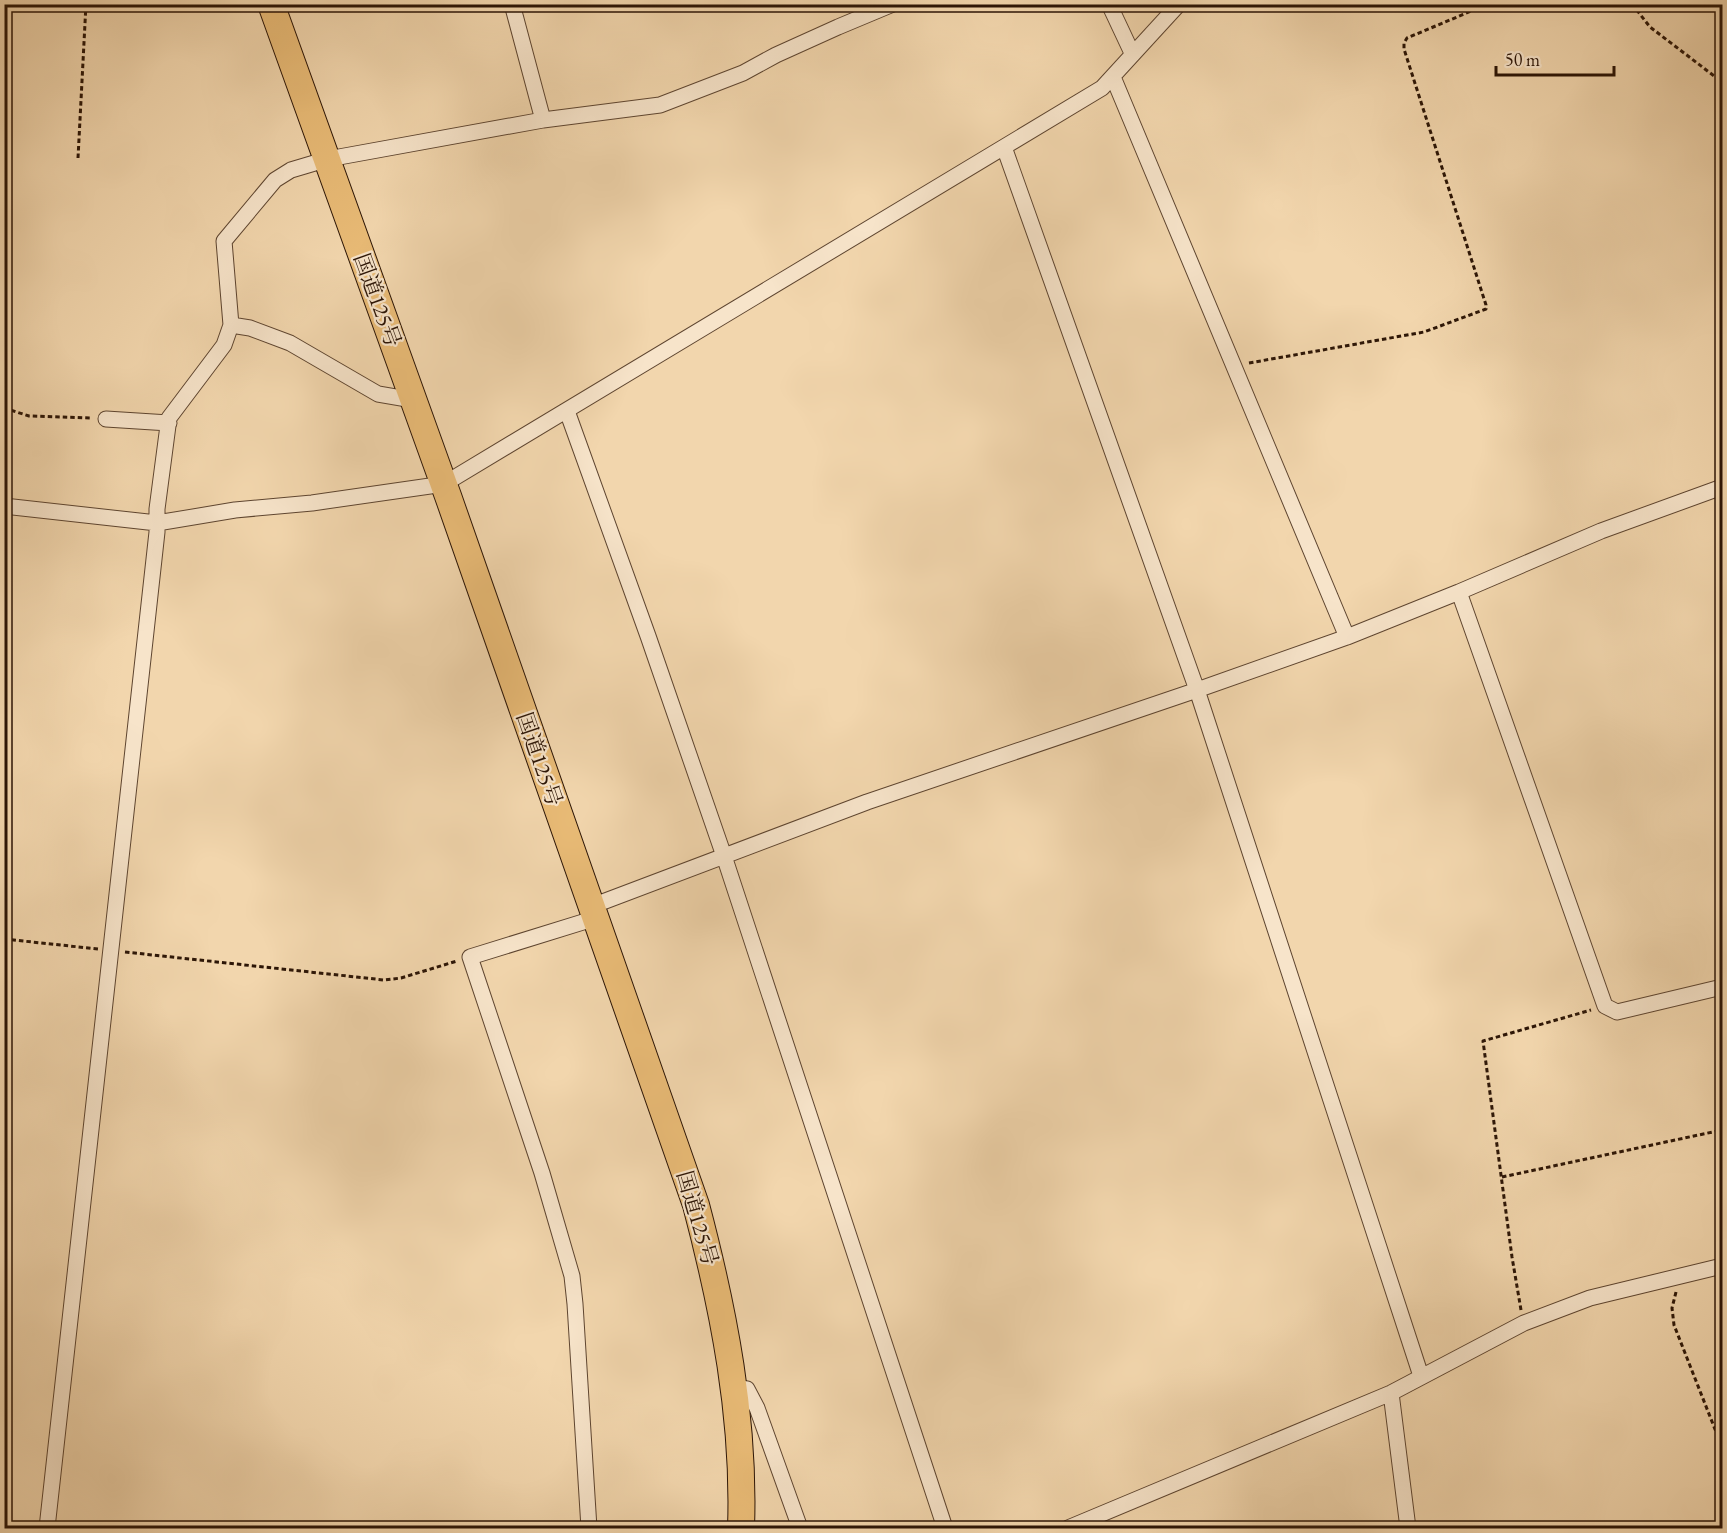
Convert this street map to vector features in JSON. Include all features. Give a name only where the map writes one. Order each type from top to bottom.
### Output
[{"type":"highway","name":"国道125号","points":[[271,4],[444,484],[696,1205],[720,1298],[733,1387],[740,1458],[741,1528]]},
{"type":"street","points":[[512,4],[543,120]]},
{"type":"street","points":[[47,1528],[169,418],[224,345],[231,325],[224,241],[275,180],[291,170],[327,159],[543,120],[660,105],[743,73],[776,55],[893,4]]},
{"type":"street","points":[[1109,4],[1132,53]]},
{"type":"street","points":[[4,506],[157,523],[235,510],[312,503],[444,484],[1102,88],[1179,4]]},
{"type":"street","points":[[1113,77],[1347,637]]},
{"type":"street","points":[[1004,147],[1197,690],[1421,1376]]},
{"type":"street","points":[[231,325],[250,328],[290,343],[378,394],[413,400]]},
{"type":"street","points":[[567,411],[652,646],[724,856],[945,1528]]},
{"type":"street","points":[[106,419],[169,423]]},
{"type":"street","points":[[589,1528],[572,1276],[542,1173],[470,957],[594,912],[724,856],[948,773],[1347,637],[1601,531],[1722,487]]},
{"type":"street","points":[[1459,592],[1605,1006],[1617,1012],[1722,987]]},
{"type":"street","points":[[1068,1528],[1391,1393],[1524,1323],[1590,1298],[1722,1266]]},
{"type":"street","points":[[733,1387],[747,1389],[757,1408],[800,1528]]},
{"type":"street","points":[[1391,1393],[1408,1528]]},
{"type":"path","points":[[78,158],[86,4]]},
{"type":"path","points":[[1232,366],[1424,332],[1486,309],[1404,43],[1407,38],[1488,4]]},
{"type":"path","points":[[1632,4],[1650,27],[1722,82]]},
{"type":"path","points":[[4,408],[28,416],[106,419]]},
{"type":"path","points":[[4,939],[384,980],[401,978],[470,957]]},
{"type":"path","points":[[1524,1323],[1512,1257],[1483,1041],[1605,1006]]},
{"type":"path","points":[[1502,1177],[1722,1130]]},
{"type":"path","points":[[1680,1275],[1672,1308],[1674,1325],[1722,1447]]}]
